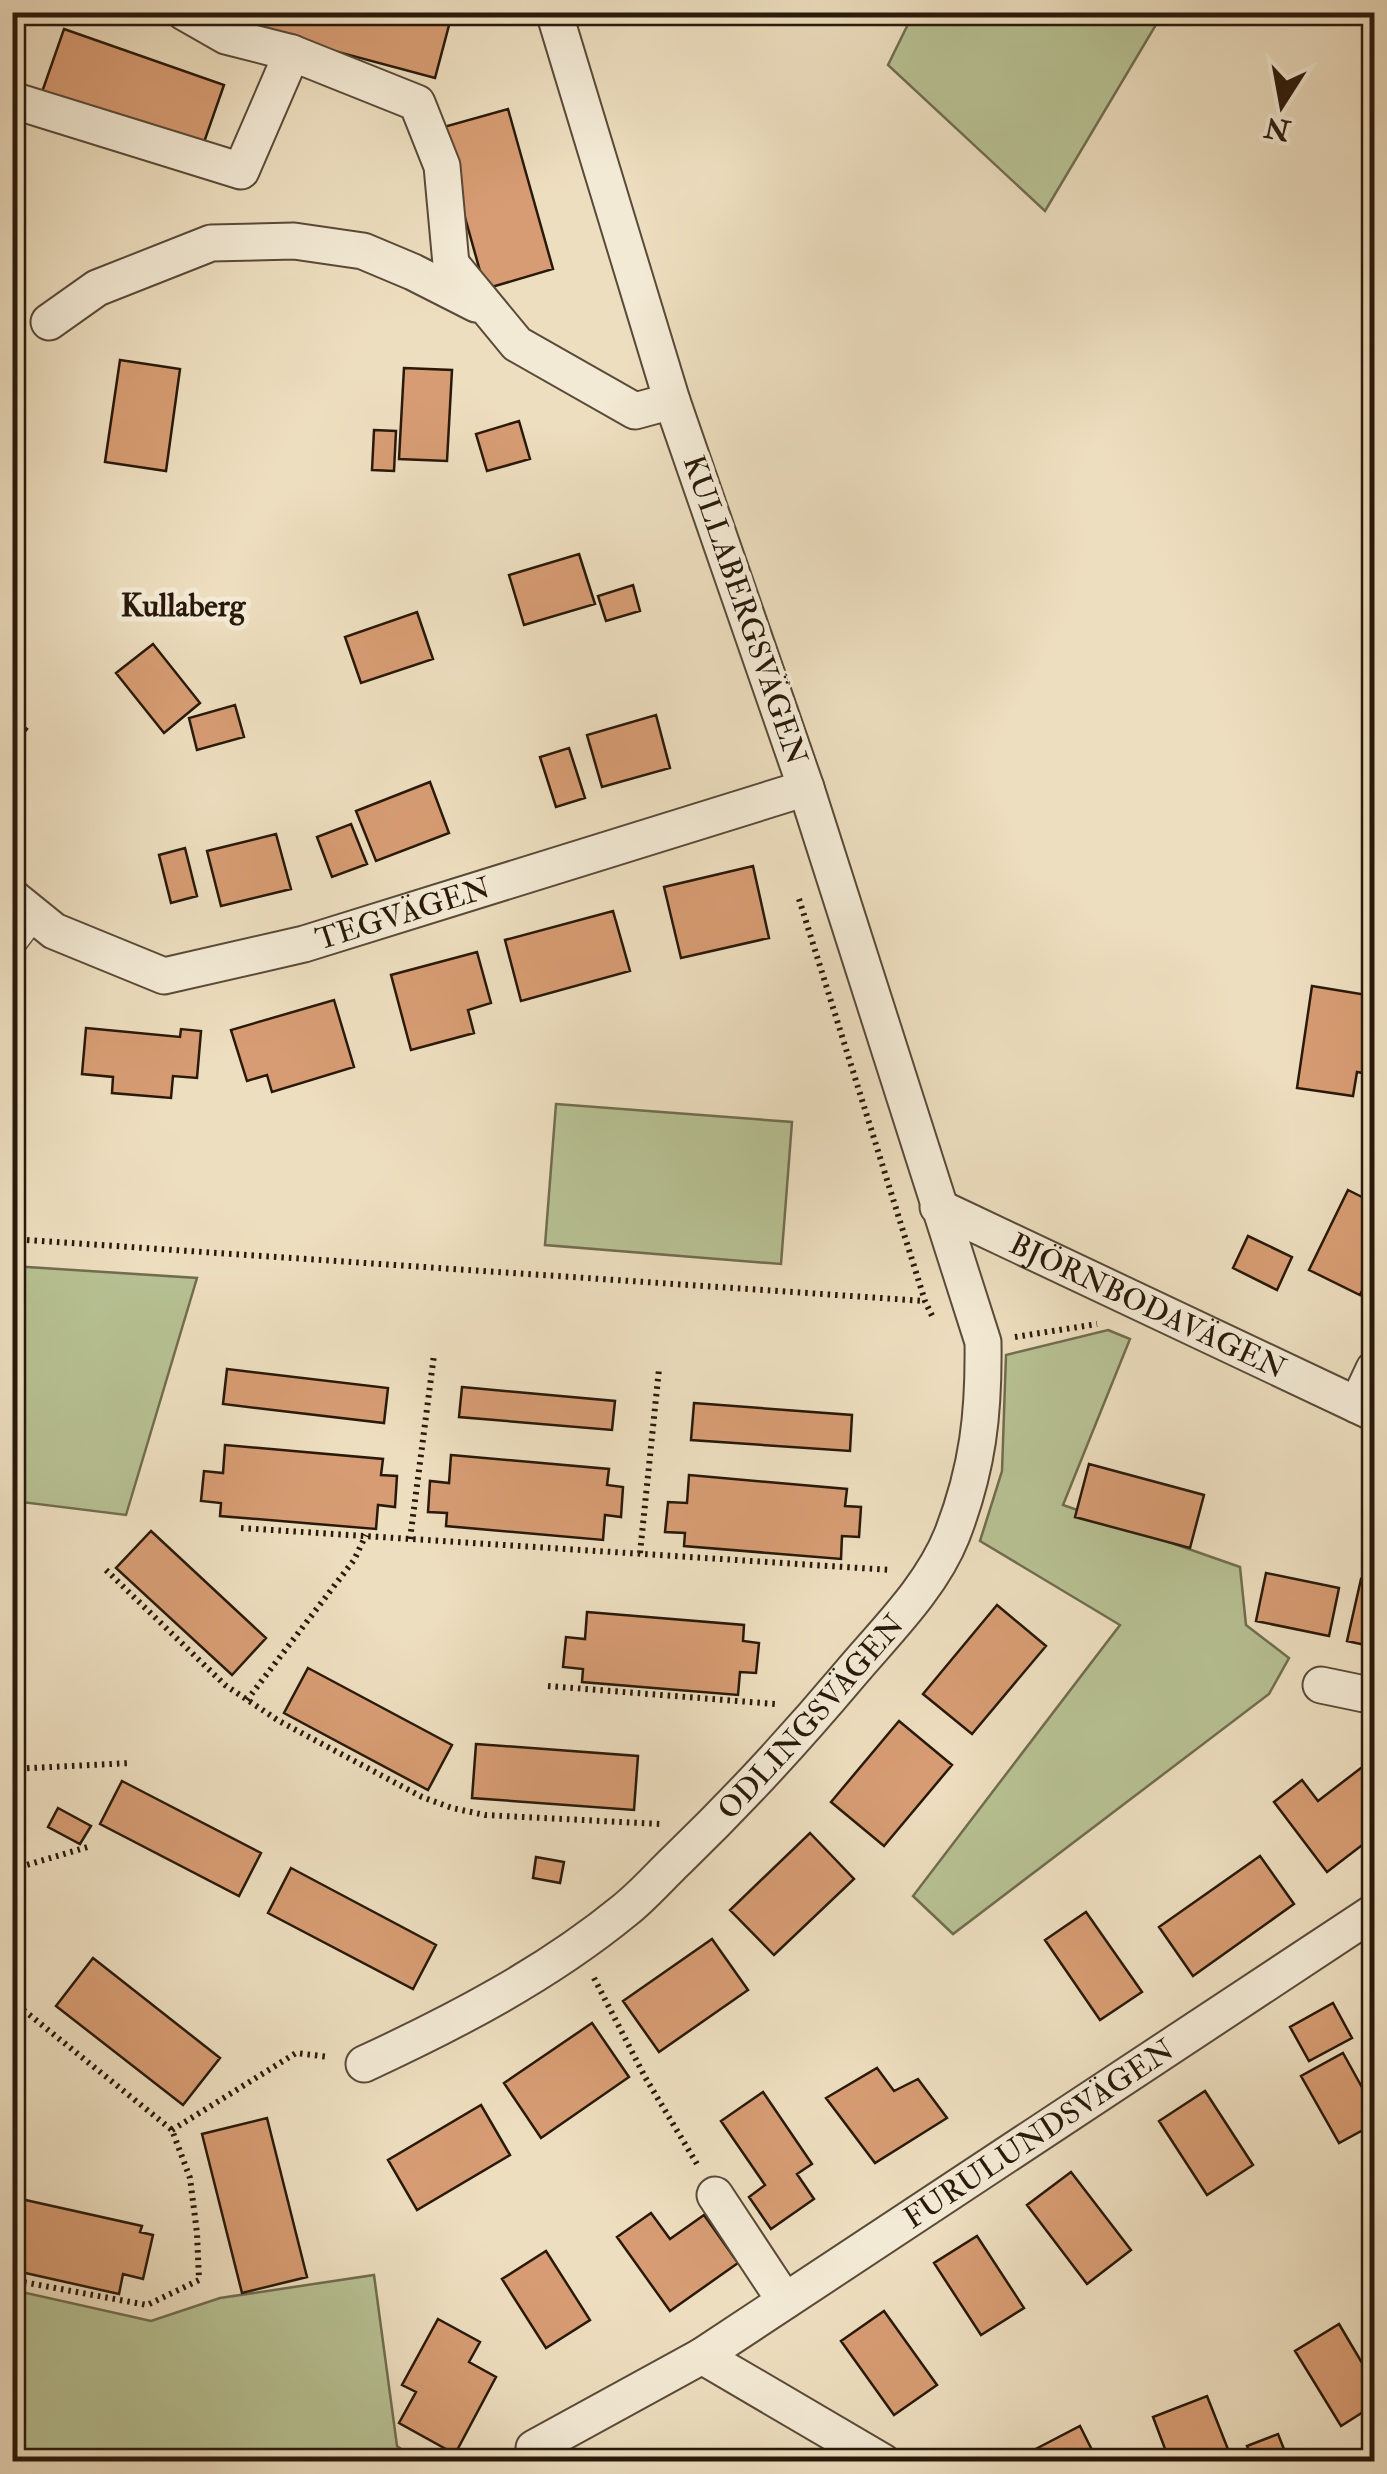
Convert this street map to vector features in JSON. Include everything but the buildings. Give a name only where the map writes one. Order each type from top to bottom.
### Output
[{"type":"street","points":[[184,12],[226,36],[292,53],[417,104],[442,166],[452,264],[517,344],[635,411],[672,401]]},
{"type":"street","name":"KULLABERGSVÄGEN","points":[[554,12],[672,401],[806,788],[938,1207]]},
{"type":"street","points":[[12,100],[241,172],[292,53]]},
{"type":"street","points":[[48,322],[97,288],[211,243],[294,242],[362,251],[491,312]]},
{"type":"street","name":"TEGVÄGEN","points":[[24,907],[54,931],[164,976],[304,944],[806,788]]},
{"type":"street","name":"BJÖRNBODAVÄGEN","points":[[938,1207],[1366,1409],[1374,1369]]},
{"type":"street","name":"ODLINGSVÄGEN","points":[[364,2064],[415,2041],[535,1974],[626,1910],[712,1827],[822,1708],[932,1573],[951,1538],[974,1471],[984,1396],[983,1342],[938,1207]]},
{"type":"street","points":[[1321,1685],[1374,1696]]},
{"type":"street","name":"FURULUNDSVÄGEN","points":[[534,2448],[702,2356],[1374,1912]]},
{"type":"street","points":[[715,2195],[785,2301]]},
{"type":"street","points":[[702,2356],[883,2462]]},
{"type":"lane","points":[[12,951],[24,907]]},
{"type":"path","points":[[12,21],[16,12]]},
{"type":"path","points":[[12,1239],[925,1301]]},
{"type":"path","points":[[410,1539],[434,1355]]},
{"type":"path","points":[[640,1554],[659,1369]]},
{"type":"path","points":[[241,1528],[932,1573]]},
{"type":"path","points":[[247,1700],[354,1560],[366,1535]]},
{"type":"path","points":[[106,1570],[225,1685],[279,1721],[406,1789],[452,1808],[485,1815],[712,1827]]},
{"type":"path","points":[[548,1686],[822,1708]]},
{"type":"path","points":[[12,1769],[132,1763]]},
{"type":"path","points":[[12,1832],[20,1867],[17,2008],[172,2130],[190,2178],[200,2280],[148,2306],[12,2280]]},
{"type":"path","points":[[20,1867],[91,1846]]},
{"type":"path","points":[[577,1945],[645,2077],[715,2195]]},
{"type":"path","points":[[172,2130],[296,2054],[364,2064]]},
{"type":"green space","points":[[914,12],[1163,13],[1045,211],[888,65]]},
{"type":"green space","points":[[556,1104],[792,1122],[781,1264],[545,1245]]},
{"type":"green space","points":[[12,1266],[197,1278],[126,1515],[13,1501]]},
{"type":"green space","points":[[1108,1330],[1130,1339],[1063,1505],[1240,1567],[1246,1625],[1289,1658],[1269,1694],[953,1934],[913,1896],[1120,1625],[980,1541],[1002,1471],[1006,1355]]},
{"type":"green space","points":[[374,2275],[397,2446],[418,2461],[13,2461],[13,2290],[151,2321],[220,2298]]},
{"type":"district","name":"Kullaberg","points":[[183,606]]}]
